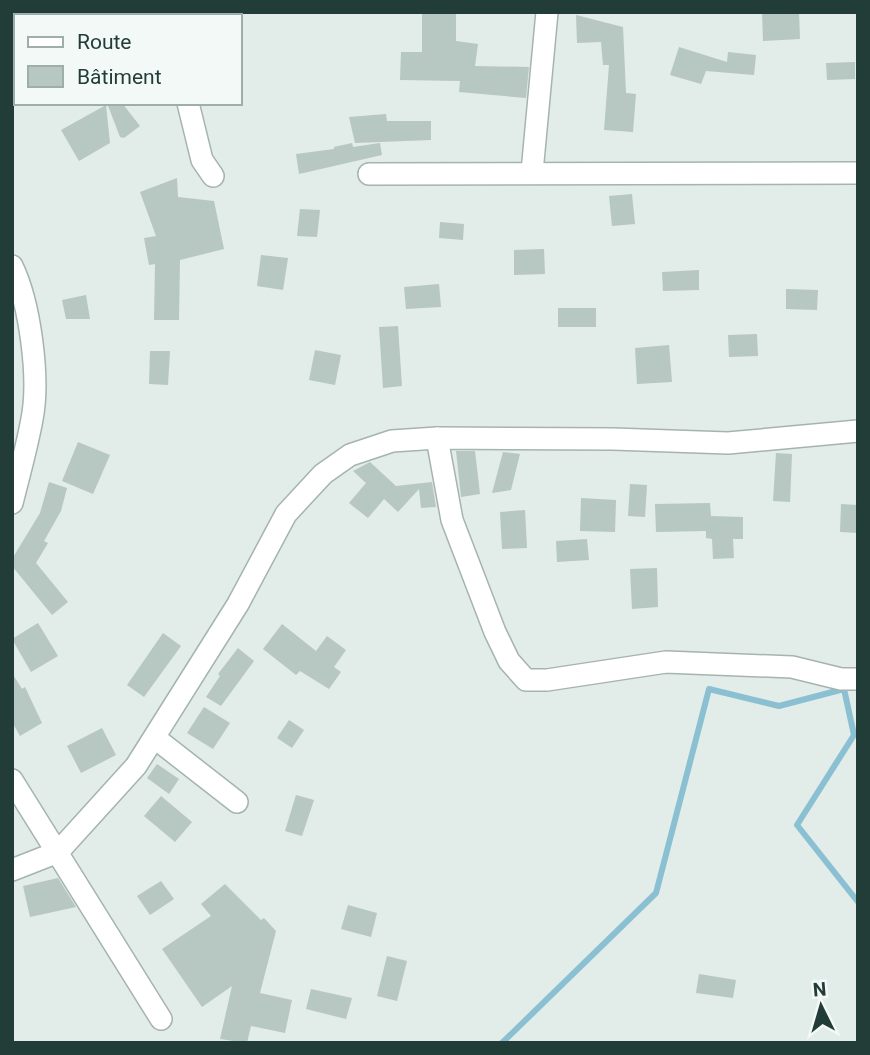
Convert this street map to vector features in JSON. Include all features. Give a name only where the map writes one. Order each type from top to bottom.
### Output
[{"type":"street","points":[[532,172],[547,12]]},
{"type":"street","points":[[188,105],[202,160],[213,176]]},
{"type":"street","points":[[369,174],[858,173]]},
{"type":"street","points":[[12,266],[21,285],[34,369],[33,416],[17,464],[12,503]]},
{"type":"street","points":[[12,870],[58,852],[136,766],[238,604],[286,514],[323,474],[350,456],[393,441],[437,438],[728,443],[858,431]]},
{"type":"street","points":[[437,438],[452,520],[495,632],[509,661],[526,680],[547,680],[666,662],[792,667],[841,679],[858,679]]},
{"type":"street","points":[[155,738],[237,802]]},
{"type":"street","points":[[12,780],[161,1019]]},
{"type":"building","points":[[422,12],[456,12],[456,41],[478,44],[475,66],[529,67],[526,98],[459,92],[460,81],[400,80],[401,52],[422,52]]},
{"type":"building","points":[[762,12],[799,12],[800,39],[763,41]]},
{"type":"building","points":[[576,15],[623,27],[626,93],[636,94],[633,132],[604,130],[609,65],[603,65],[601,42],[577,43]]},
{"type":"building","points":[[679,47],[727,62],[728,52],[756,55],[754,75],[706,71],[701,84],[670,75]]},
{"type":"building","points":[[855,62],[855,79],[827,80],[826,63]]},
{"type":"building","points":[[106,105],[110,143],[79,161],[61,130]]},
{"type":"building","points":[[108,105],[124,105],[140,126],[124,138],[120,137]]},
{"type":"building","points":[[386,114],[387,121],[431,121],[431,140],[355,143],[349,117]]},
{"type":"building","points":[[352,143],[353,147],[380,143],[382,155],[299,174],[296,154],[334,149]]},
{"type":"building","points":[[177,178],[178,197],[214,201],[224,249],[180,260],[179,320],[154,320],[155,264],[149,265],[144,238],[156,236],[140,192]]},
{"type":"building","points":[[632,194],[635,224],[612,226],[609,196]]},
{"type":"building","points":[[300,209],[320,210],[317,237],[297,236]]},
{"type":"building","points":[[440,222],[464,224],[463,240],[439,238]]},
{"type":"building","points":[[544,249],[545,274],[514,275],[514,250]]},
{"type":"building","points":[[261,255],[288,258],[283,290],[257,286]]},
{"type":"building","points":[[699,270],[699,290],[663,291],[662,272]]},
{"type":"building","points":[[439,284],[441,307],[406,309],[404,287]]},
{"type":"building","points":[[786,289],[818,290],[817,310],[786,309]]},
{"type":"building","points":[[86,295],[90,319],[66,319],[62,300]]},
{"type":"building","points":[[558,308],[596,308],[596,327],[558,327]]},
{"type":"building","points":[[398,326],[402,386],[383,388],[379,327]]},
{"type":"building","points":[[757,334],[758,356],[729,357],[728,335]]},
{"type":"building","points":[[669,345],[672,382],[637,384],[635,348]]},
{"type":"building","points":[[315,350],[341,355],[335,385],[309,380]]},
{"type":"building","points":[[150,351],[170,351],[168,385],[149,384]]},
{"type":"building","points":[[78,442],[110,455],[93,494],[62,481]]},
{"type":"building","points":[[456,451],[475,451],[480,494],[461,497]]},
{"type":"building","points":[[503,452],[520,454],[511,490],[492,493]]},
{"type":"building","points":[[776,453],[792,454],[790,502],[773,501]]},
{"type":"building","points":[[370,462],[396,486],[432,482],[436,507],[421,508],[419,489],[398,512],[384,499],[368,518],[349,503],[366,483],[353,471]]},
{"type":"building","points":[[49,482],[67,488],[61,511],[44,541],[48,543],[36,563],[68,602],[52,615],[12,566],[12,559],[40,513]]},
{"type":"building","points":[[630,484],[647,485],[645,517],[628,516]]},
{"type":"building","points":[[581,498],[616,500],[615,532],[580,531]]},
{"type":"building","points":[[710,503],[711,516],[743,517],[743,539],[733,539],[734,558],[713,559],[712,539],[706,538],[706,531],[656,532],[655,504]]},
{"type":"building","points":[[841,504],[858,505],[858,533],[840,532]]},
{"type":"building","points":[[525,510],[527,548],[502,549],[500,512]]},
{"type":"building","points":[[587,539],[589,560],[557,562],[556,541]]},
{"type":"building","points":[[657,568],[658,607],[632,609],[630,569]]},
{"type":"building","points":[[38,623],[58,656],[31,672],[12,639]]},
{"type":"building","points":[[282,624],[316,651],[327,636],[346,650],[334,667],[341,672],[329,689],[300,671],[296,675],[263,649]]},
{"type":"building","points":[[163,633],[181,646],[144,697],[127,685]]},
{"type":"building","points":[[238,648],[254,661],[221,706],[206,697],[220,676],[218,674]]},
{"type":"building","points":[[12,673],[22,689],[25,687],[42,723],[20,736],[12,722]]},
{"type":"building","points":[[204,707],[230,723],[213,749],[187,733]]},
{"type":"building","points":[[289,720],[304,730],[292,748],[277,738]]},
{"type":"building","points":[[102,728],[116,755],[81,773],[67,746]]},
{"type":"building","points":[[157,764],[179,779],[169,794],[147,778]]},
{"type":"building","points":[[296,795],[314,800],[302,836],[285,831]]},
{"type":"building","points":[[161,796],[192,822],[175,842],[144,816]]},
{"type":"building","points":[[58,878],[76,907],[30,917],[23,886]]},
{"type":"building","points":[[161,881],[174,899],[150,915],[137,896]]},
{"type":"building","points":[[225,884],[276,931],[260,993],[292,1000],[285,1033],[251,1026],[247,1043],[220,1039],[232,986],[202,1007],[162,949],[211,916],[201,904]]},
{"type":"building","points":[[348,905],[377,913],[371,937],[341,929]]},
{"type":"building","points":[[387,956],[407,961],[397,1001],[377,996]]},
{"type":"building","points":[[699,974],[736,980],[733,998],[696,993]]},
{"type":"building","points":[[311,989],[352,998],[346,1019],[306,1009]]},
{"type":"waterway","points":[[502,1043],[656,893],[709,689],[779,706],[844,689],[854,735],[797,825],[858,902]]}]
